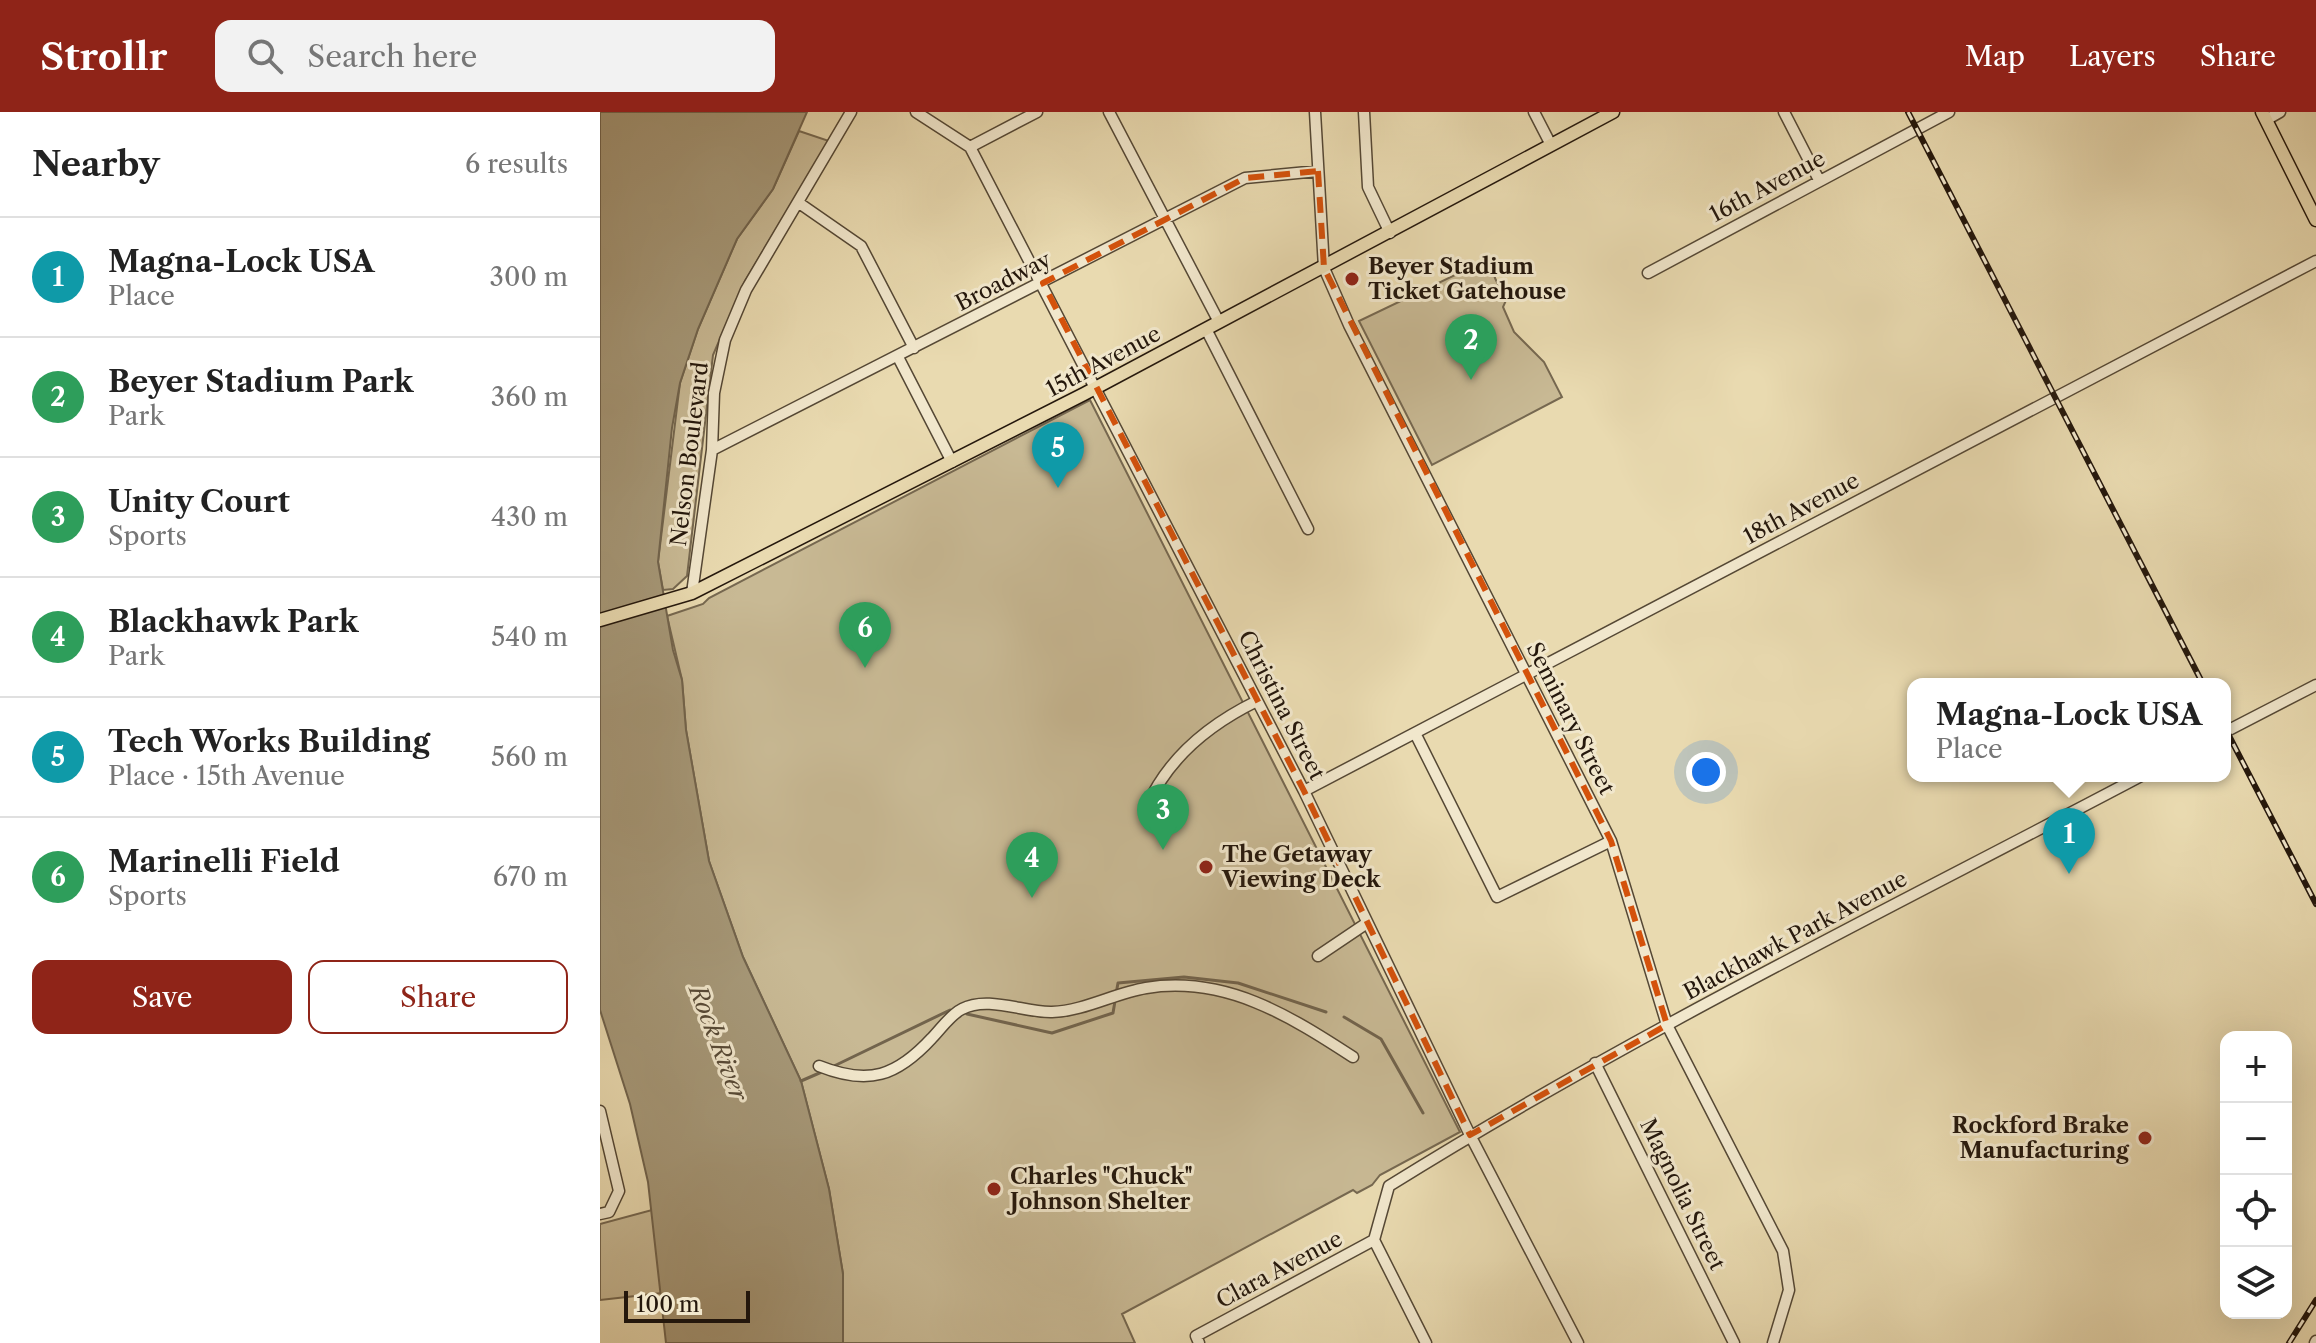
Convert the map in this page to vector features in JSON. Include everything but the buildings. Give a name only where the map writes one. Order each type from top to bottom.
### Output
[{"type":"main road","name":"15th Avenue","points":[[600,620],[692,593],[1095,388],[1390,233],[1551,145],[1595,116],[1613,112]]},
{"type":"main road","points":[[2264,116],[2316,220]]},
{"type":"street","name":"Nelson Boulevard","points":[[692,593],[712,450],[714,393],[725,340],[746,290],[851,112]]},
{"type":"street","name":"Christina Street","points":[[916,112],[970,147],[1304,791],[1470,1135],[1578,1343]]},
{"type":"street","points":[[970,147],[1037,112]]},
{"type":"street","points":[[1109,112],[1219,322]]},
{"type":"street","name":"Seminary Street","points":[[1315,112],[1324,268],[1349,325],[1611,841],[1667,1025],[1783,1251],[1789,1290],[1773,1343]]},
{"type":"street","points":[[1364,112],[1368,187],[1390,233]]},
{"type":"street","points":[[1534,112],[1551,145]]},
{"type":"street","points":[[1784,112],[1819,180]]},
{"type":"street","name":"16th Avenue","points":[[1648,273],[1949,112]]},
{"type":"street","points":[[2264,116],[2280,112]]},
{"type":"street","name":"Broadway","points":[[712,450],[1245,178],[1318,171]]},
{"type":"street","points":[[799,203],[861,246],[914,348]]},
{"type":"street","name":"18th Avenue","points":[[1304,791],[2316,261]]},
{"type":"street","points":[[1206,329],[1308,529]]},
{"type":"street","points":[[898,357],[952,462]]},
{"type":"street","points":[[2231,729],[2316,685]]},
{"type":"street","points":[[1147,806],[1157,783],[1210,726],[1257,701]]},
{"type":"street","points":[[1415,733],[1497,897],[1611,841]]},
{"type":"street","name":"Blackhawk Park Avenue","points":[[1470,1135],[1595,1063],[2130,782]]},
{"type":"street","points":[[1318,956],[1367,923]]},
{"type":"street","points":[[819,1066],[864,1076],[894,1072],[913,1059],[963,1008],[985,1004],[1053,1012],[1146,988],[1184,987],[1230,992],[1269,1005],[1353,1057]]},
{"type":"street","name":"Magnolia Street","points":[[1595,1063],[1734,1343]]},
{"type":"street","points":[[600,1111],[619,1191],[605,1213]]},
{"type":"street","name":"Clara Avenue","points":[[1198,1340],[1374,1240],[1389,1186],[1470,1135]]},
{"type":"street","points":[[1374,1240],[1426,1343]]},
{"type":"highlighted area","points":[[1318,171],[1324,268],[1611,841],[1667,1025],[1470,1135],[1304,791],[1043,283],[1245,178]]},
{"type":"shaded area","points":[[799,131],[829,141],[745,281],[713,355],[687,576],[673,589],[663,590],[658,562],[680,383],[698,329],[737,239],[773,189]]},
{"type":"shaded area","points":[[1482,262],[1492,265],[1497,282],[1508,296],[1503,307],[1514,332],[1544,362],[1562,397],[1432,465],[1359,321]]},
{"type":"shaded area","points":[[1090,400],[1460,1132],[1380,1175],[1372,1185],[1357,1193],[1353,1190],[1122,1314],[1135,1343],[843,1343],[843,1274],[829,1189],[801,1081],[743,957],[709,861],[686,730],[682,680],[667,616],[703,604],[709,598]]},
{"type":"shaded area","points":[[652,1210],[662,1293],[600,1300],[600,1224]]},
{"type":"water","name":"Rock River","points":[[600,112],[807,112],[773,189],[737,239],[698,329],[680,383],[672,428],[658,562],[673,650],[682,680],[686,730],[709,861],[743,957],[801,1081],[829,1189],[843,1274],[843,1343],[666,1343],[648,1182],[630,1104],[600,1010]]},
{"type":"waterway","points":[[1116,994],[1118,983],[1184,977],[1238,983],[1326,1012]]},
{"type":"waterway","points":[[967,1014],[1052,1033],[1113,1013],[1115,1001]]},
{"type":"waterway","points":[[834,1066],[950,1010]]},
{"type":"waterway","points":[[1344,1017],[1381,1039],[1423,1113]]},
{"type":"waterway","points":[[801,1081],[824,1071]]},
{"type":"railway","points":[[1908,112],[2200,678]]},
{"type":"railway","points":[[2231,740],[2316,904]]},
{"type":"railway","points":[[2289,1343],[2316,1300]]},
{"type":"place","name":"Beyer Stadium Ticket Gatehouse","points":[[1352,279]]},
{"type":"place","name":"Beyer Stadium Park","points":[[1471,380]]},
{"type":"place","name":"Tech Works Building","points":[[1058,488]]},
{"type":"place","name":"Marinelli Field","points":[[865,668]]},
{"type":"place","name":"Unity Court","points":[[1163,850]]},
{"type":"place","name":"The Getaway Viewing Deck","points":[[1206,867]]},
{"type":"place","name":"Magna-Lock USA","points":[[2069,874]]},
{"type":"place","name":"Blackhawk Park","points":[[1032,898]]},
{"type":"place","name":"Rockford Brake Manufacturing","points":[[2145,1138]]},
{"type":"place","name":"Charles \"Chuck\" Johnson Shelter","points":[[994,1189]]}]
